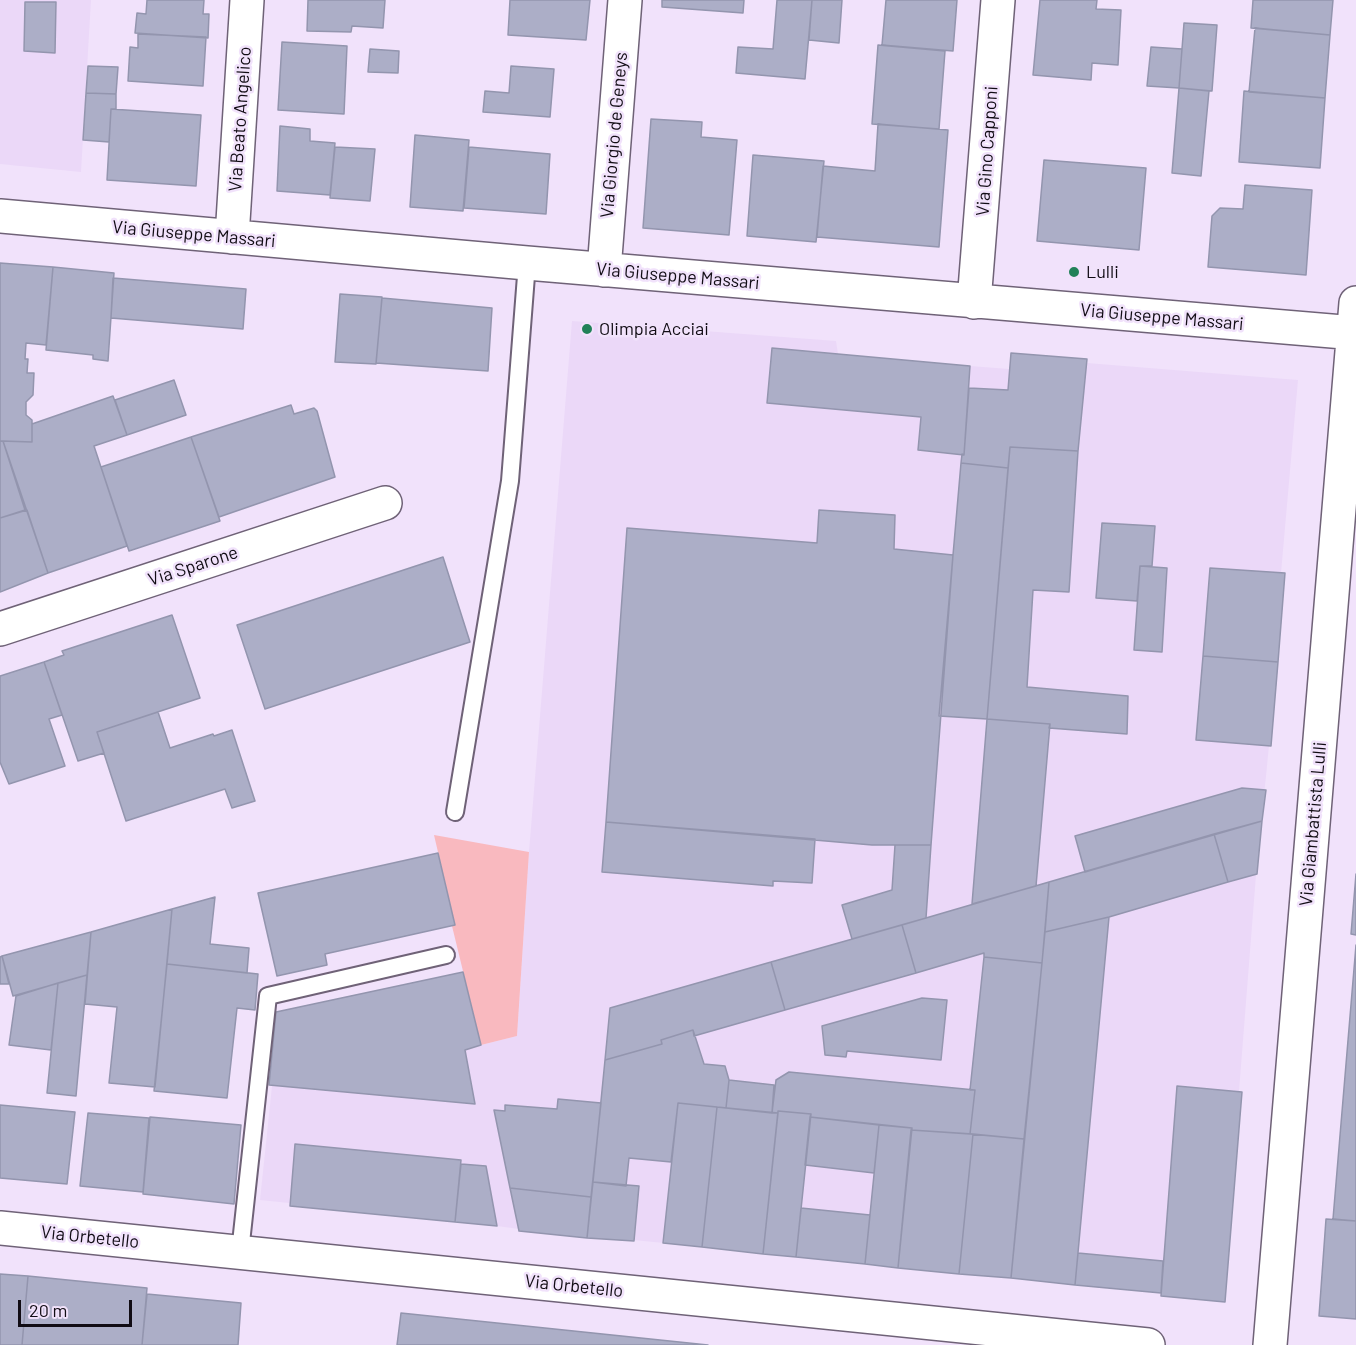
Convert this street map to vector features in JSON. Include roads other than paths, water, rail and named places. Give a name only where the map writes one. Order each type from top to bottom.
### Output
[{"type":"street","name":"Via Beato Angelico","points":[[232,237],[247,0]]},
{"type":"street","name":"Via Giorgio de Geneys","points":[[604,270],[625,0]]},
{"type":"street","name":"Via Gino Capponi","points":[[974,302],[998,0]]},
{"type":"street","name":"Via Giuseppe Massari","points":[[0,216],[974,302],[1355,323]]},
{"type":"street","name":"Via Giambattista Lulli","points":[[1270,1345],[1355,323]]},
{"type":"street","name":"Via Sparone","points":[[0,629],[385,503]]},
{"type":"street","name":"Via Orbetello","points":[[0,1227],[1148,1345]]},
{"type":"lane","points":[[455,812],[510,481],[527,263]]},
{"type":"lane","points":[[240,1252],[268,996],[446,955]]},
{"type":"place","name":"Lulli","points":[[1074,272]]},
{"type":"place","name":"Olimpia Acciai","points":[[587,329]]}]
